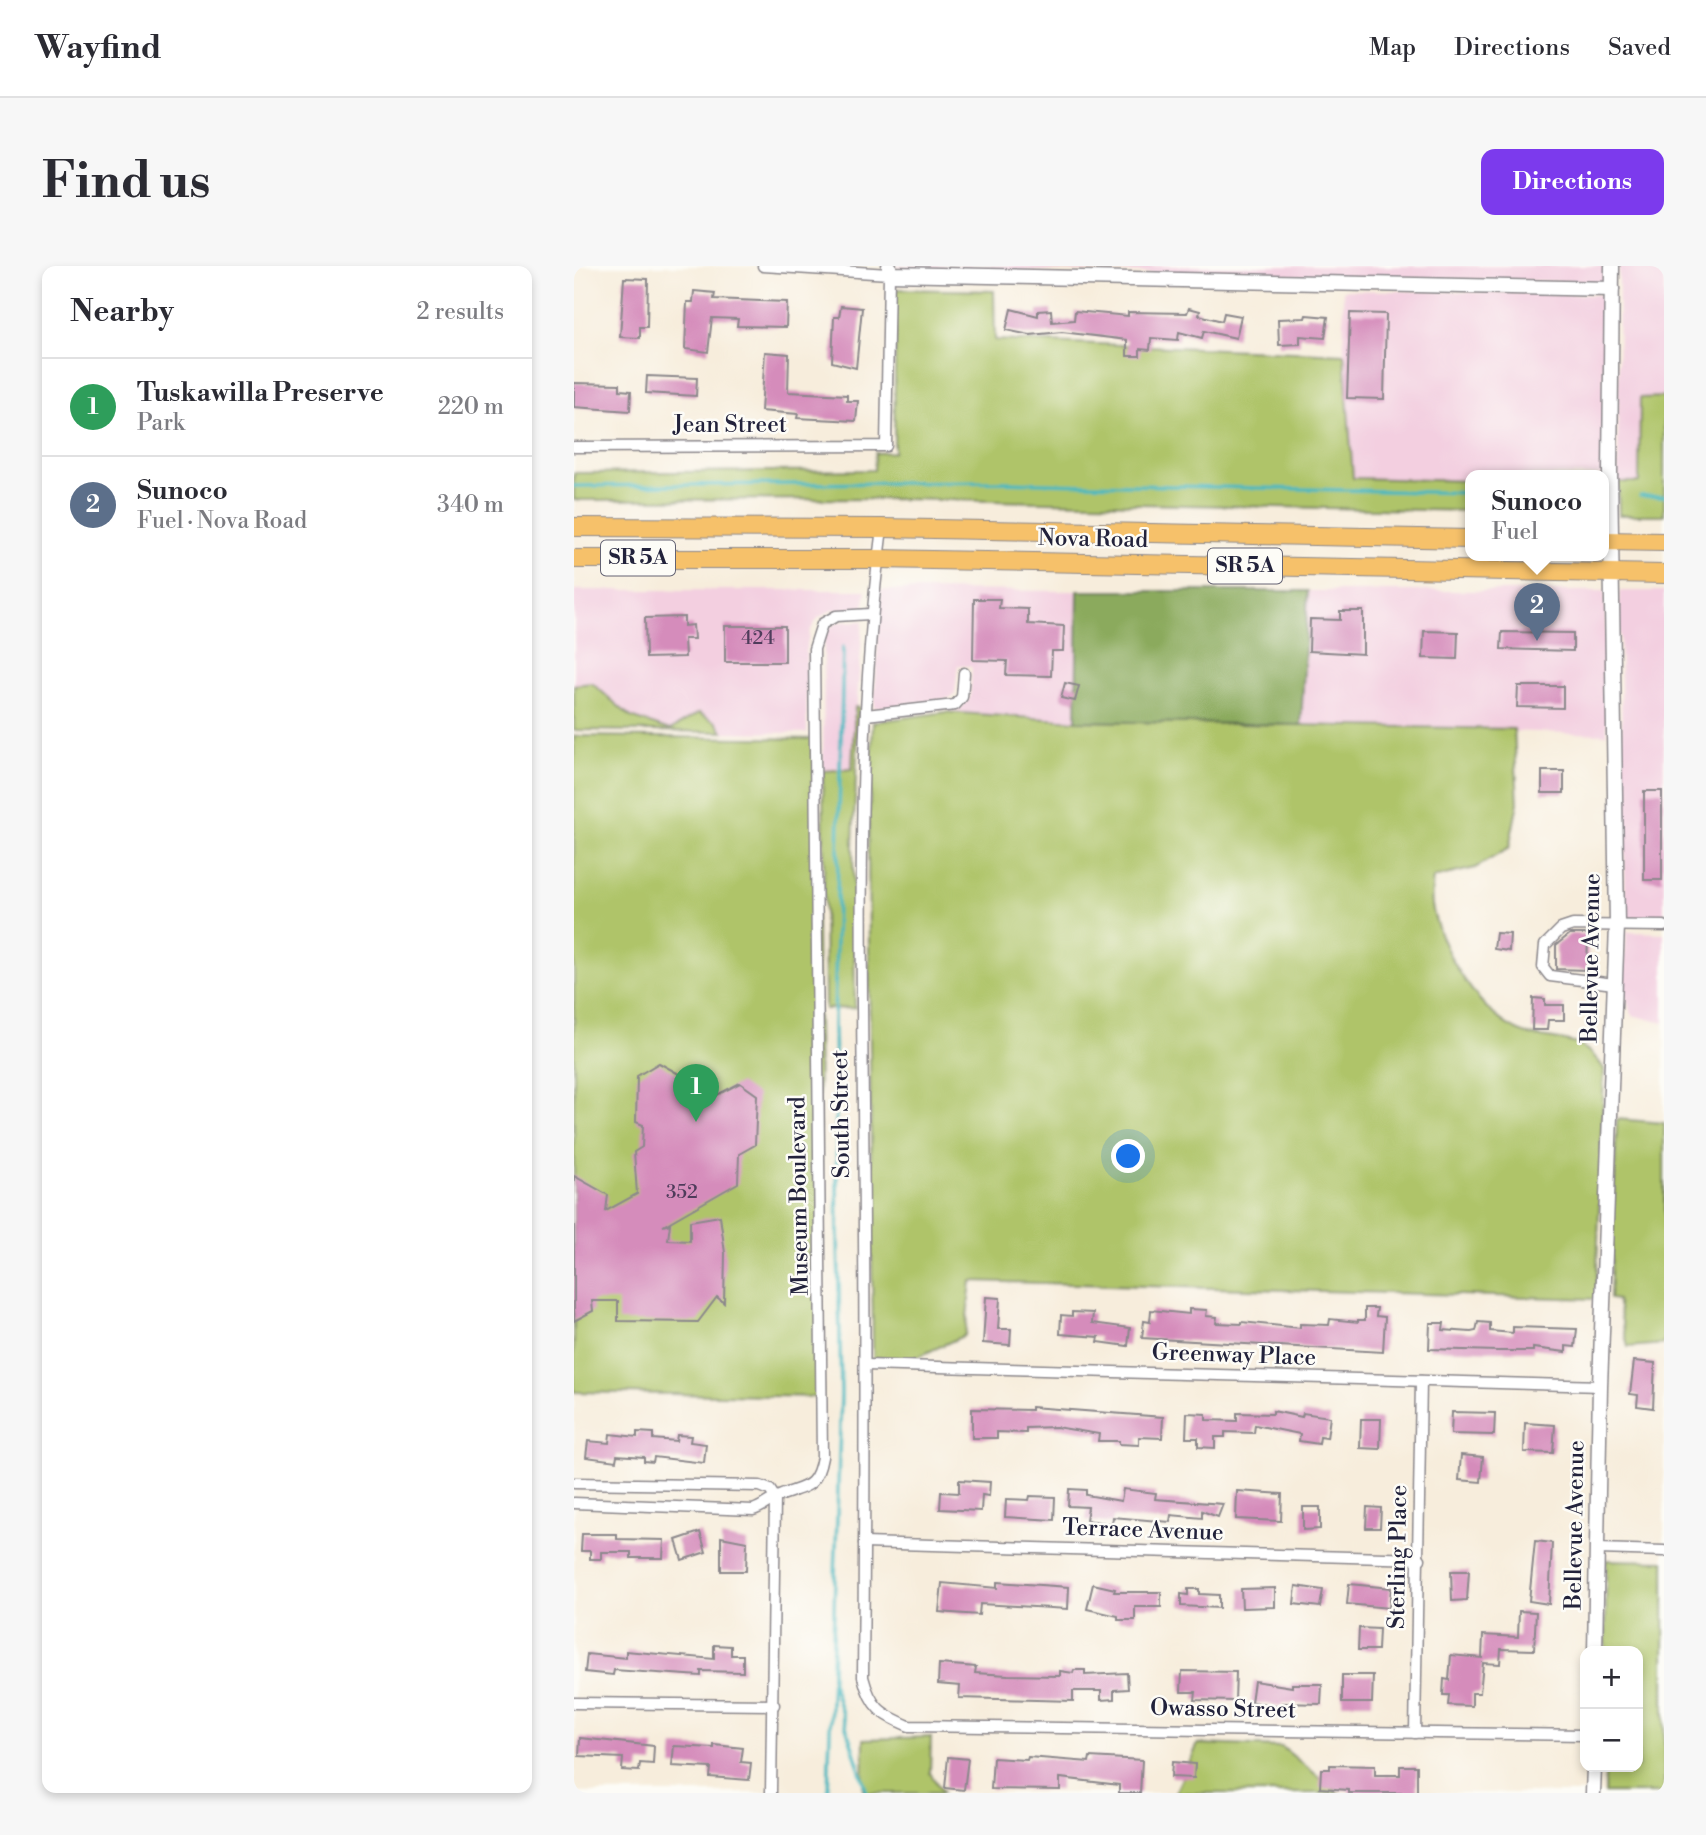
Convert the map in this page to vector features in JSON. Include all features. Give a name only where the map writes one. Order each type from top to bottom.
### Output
[{"type":"main road","name":"Nova Road","points":[[574,527],[882,528],[1465,539]]},
{"type":"main road","points":[[1609,541],[1664,542]]},
{"type":"main road","name":"Nova Road","points":[[574,559],[878,559],[1612,573]]},
{"type":"main road","name":"SR 5A","points":[[1612,573],[1664,574]]},
{"type":"street","points":[[763,266],[1612,289]]},
{"type":"street","name":"Bellevue Avenue","points":[[1609,478],[1612,266]]},
{"type":"street","name":"Jean Street","points":[[574,447],[886,446],[889,270]]},
{"type":"street","name":"South Street","points":[[869,1700],[863,1677],[866,1365],[861,846],[870,614],[882,528]]},
{"type":"street","name":"Bellevue Avenue","points":[[1595,1646],[1600,1386],[1617,925],[1612,573],[1609,549]]},
{"type":"street","name":"Museum Boulevard","points":[[775,1498],[797,1492],[812,1483],[819,1473],[822,1457],[814,649],[822,624],[836,616],[870,614]]},
{"type":"street","points":[[866,715],[955,705],[962,696],[964,673]]},
{"type":"street","points":[[1614,984],[1550,976],[1543,967],[1542,953],[1552,936],[1573,925],[1664,926]]},
{"type":"street","name":"Greenway Place","points":[[866,1365],[1600,1386]]},
{"type":"street","name":"Sterling Place","points":[[1415,1732],[1421,1381]]},
{"type":"street","points":[[574,1483],[760,1486],[770,1490],[775,1498],[771,1793]]},
{"type":"street","points":[[574,1503],[753,1510],[765,1506],[775,1498]]},
{"type":"street","name":"Terrace Avenue","points":[[864,1543],[1420,1559]]},
{"type":"street","points":[[1598,1549],[1664,1551]]},
{"type":"street","name":"Owasso Street","points":[[869,1700],[886,1716],[909,1726],[1580,1735]]},
{"type":"street","points":[[574,1703],[774,1705]]},
{"type":"street","points":[[1593,1793],[1594,1772]]},
{"type":"shaded area","points":[[1604,266],[1604,282],[897,268]]},
{"type":"shaded area","points":[[1619,266],[1664,266],[1664,397],[1640,398],[1639,482],[1618,482]]},
{"type":"shaded area","points":[[1343,290],[1604,295],[1603,470],[1465,470],[1465,481],[1353,478],[1344,354]]},
{"type":"shaded area","points":[[574,590],[866,590],[864,608],[832,610],[818,618],[810,631],[806,648],[807,733],[723,732],[716,722],[699,714],[670,730],[631,717],[592,683],[574,685]]},
{"type":"shaded area","points":[[881,590],[1078,591],[1076,721],[946,712],[960,709],[970,698],[972,667],[958,665],[955,693],[950,698],[874,708]]},
{"type":"shaded area","points":[[1308,591],[1605,591],[1607,734],[1301,725]]},
{"type":"shaded area","points":[[1619,591],[1664,591],[1664,920],[1626,919]]},
{"type":"shaded area","points":[[863,621],[852,770],[823,771],[824,637],[828,629],[839,622]]},
{"type":"shaded area","points":[[1627,932],[1664,933],[1664,1023],[1632,1015],[1622,986]]},
{"type":"green space","points":[[896,289],[994,291],[995,340],[1344,354],[1353,478],[1465,481],[1465,511],[899,499],[574,500],[574,473],[874,470],[875,453],[894,452]]},
{"type":"green space","points":[[1664,397],[1664,515],[1619,515],[1618,482],[1639,482],[1640,398]]},
{"type":"green space","points":[[1078,591],[1308,591],[1301,725],[1076,721]]},
{"type":"green space","points":[[592,683],[631,717],[670,730],[699,713],[716,722],[723,732],[574,730],[574,685]]},
{"type":"green space","points":[[855,707],[859,707],[853,845],[855,1008],[825,1009],[823,771],[852,769]]},
{"type":"green space","points":[[946,712],[1076,721],[1514,729],[1518,803],[1509,848],[1475,868],[1433,878],[1432,905],[1436,923],[1453,961],[1464,980],[1492,1013],[1524,1033],[1578,1045],[1596,1058],[1604,1069],[1596,1299],[971,1281],[965,1335],[911,1360],[873,1358],[868,847],[873,722]]},
{"type":"green space","points":[[574,736],[815,739],[822,1397],[574,1392]]},
{"type":"green space","points":[[1617,1119],[1664,1123],[1664,1344],[1628,1347],[1617,1300],[1610,1299]]},
{"type":"green space","points":[[1606,1560],[1664,1561],[1664,1793],[1605,1793],[1605,1772],[1643,1772],[1643,1646],[1606,1646]]},
{"type":"green space","points":[[931,1737],[930,1773],[943,1793],[863,1793],[864,1739]]},
{"type":"green space","points":[[1198,1744],[1282,1747],[1339,1793],[1175,1793]]},
{"type":"building","points":[[624,278],[648,279],[647,327],[640,327],[640,338],[620,337]]},
{"type":"building","points":[[694,291],[715,293],[714,299],[787,302],[786,327],[737,326],[738,319],[712,318],[708,352],[685,349],[687,302],[693,302]]},
{"type":"building","points":[[841,306],[862,308],[856,368],[832,362],[834,317],[839,317]]},
{"type":"building","points":[[1189,308],[1200,311],[1199,315],[1222,321],[1224,313],[1241,316],[1236,338],[1204,331],[1202,338],[1179,332],[1178,340],[1151,338],[1150,350],[1140,349],[1140,356],[1127,356],[1127,340],[1062,332],[1030,335],[1006,330],[1011,309],[1038,316],[1038,311],[1051,310],[1052,322],[1074,320],[1075,311],[1128,316],[1128,312],[1187,313]]},
{"type":"building","points":[[1350,313],[1386,314],[1384,399],[1347,398]]},
{"type":"building","points":[[1306,315],[1328,317],[1325,338],[1300,336],[1300,344],[1279,345],[1278,319],[1305,318]]},
{"type":"building","points":[[765,352],[789,354],[788,392],[847,395],[847,401],[858,401],[856,421],[797,418],[798,414],[761,411]]},
{"type":"building","points":[[647,376],[697,378],[696,396],[646,393]]},
{"type":"building","points":[[574,383],[620,384],[620,390],[631,391],[630,411],[574,407]]},
{"type":"building","points":[[974,599],[1000,599],[999,608],[1028,609],[1028,624],[1064,626],[1063,651],[1052,651],[1051,676],[1006,675],[1007,661],[973,660]]},
{"type":"building","points":[[1340,611],[1363,611],[1363,654],[1309,651],[1310,619],[1340,620]]},
{"type":"building","points":[[684,617],[684,626],[693,625],[694,639],[684,639],[685,657],[646,658],[645,618]]},
{"type":"building","points":[[725,626],[785,626],[785,662],[725,662]]},
{"type":"building","points":[[1424,631],[1458,632],[1457,659],[1423,658]]},
{"type":"building","points":[[1502,632],[1573,633],[1573,651],[1501,649]]},
{"type":"building","points":[[1065,683],[1079,686],[1075,701],[1061,698]]},
{"type":"building","points":[[1518,686],[1563,686],[1563,708],[1517,707]]},
{"type":"building","points":[[1542,771],[1564,771],[1564,793],[1542,793]]},
{"type":"building","points":[[1644,791],[1662,791],[1662,880],[1644,880]]},
{"type":"building","points":[[1496,933],[1510,934],[1509,951],[1494,949]]},
{"type":"building","points":[[1570,934],[1588,934],[1587,970],[1556,969],[1556,945]]},
{"type":"building","points":[[1533,998],[1545,999],[1545,1005],[1564,1005],[1564,1020],[1548,1020],[1547,1030],[1532,1030]]},
{"type":"building","points":[[659,1063],[717,1095],[740,1083],[757,1095],[755,1145],[739,1154],[738,1183],[663,1226],[670,1224],[668,1240],[690,1241],[690,1221],[720,1216],[725,1253],[724,1303],[717,1297],[698,1322],[618,1321],[618,1301],[592,1301],[593,1311],[574,1321],[574,1176],[608,1195],[606,1211],[637,1194],[634,1152],[642,1147],[643,1125],[636,1122],[637,1076]]},
{"type":"building","points":[[986,1297],[1000,1298],[998,1329],[1011,1329],[1010,1345],[983,1343]]},
{"type":"building","points":[[1365,1308],[1377,1308],[1376,1316],[1385,1317],[1383,1352],[1142,1338],[1144,1321],[1150,1322],[1151,1310],[1189,1314],[1189,1309],[1207,1310],[1206,1316],[1217,1317],[1216,1323],[1242,1322],[1300,1328],[1300,1324],[1329,1325],[1330,1319],[1358,1322],[1365,1320]]},
{"type":"building","points":[[1072,1312],[1093,1313],[1092,1323],[1130,1328],[1128,1346],[1098,1342],[1099,1337],[1060,1334],[1061,1315],[1072,1316]]},
{"type":"building","points":[[1478,1322],[1490,1323],[1490,1331],[1513,1333],[1513,1327],[1577,1329],[1575,1347],[1566,1346],[1566,1352],[1533,1348],[1533,1351],[1429,1349],[1430,1323],[1444,1323],[1443,1330],[1471,1332],[1476,1331]]},
{"type":"building","points":[[1634,1361],[1655,1363],[1653,1408],[1637,1406],[1638,1395],[1630,1394]]},
{"type":"building","points":[[1031,1407],[1163,1417],[1162,1438],[1139,1437],[1139,1445],[1119,1444],[1119,1441],[1098,1441],[1099,1434],[1056,1427],[1026,1428],[1026,1433],[997,1432],[997,1438],[972,1438],[972,1409],[1031,1410]]},
{"type":"building","points":[[1273,1411],[1302,1417],[1303,1413],[1330,1417],[1327,1438],[1320,1437],[1319,1444],[1299,1441],[1300,1434],[1255,1425],[1254,1433],[1225,1432],[1225,1437],[1215,1437],[1215,1448],[1198,1447],[1198,1438],[1186,1438],[1187,1413],[1206,1414],[1206,1420],[1237,1421],[1237,1413],[1273,1414]]},
{"type":"building","points":[[1452,1412],[1495,1413],[1494,1435],[1451,1434]]},
{"type":"building","points":[[1361,1419],[1381,1419],[1380,1449],[1360,1448]]},
{"type":"building","points":[[1525,1423],[1555,1425],[1553,1453],[1524,1452]]},
{"type":"building","points":[[637,1432],[653,1433],[653,1439],[676,1441],[677,1435],[691,1436],[690,1442],[706,1444],[704,1463],[654,1457],[653,1462],[644,1461],[644,1457],[617,1455],[616,1461],[586,1457],[588,1441],[609,1443],[610,1434],[637,1437]]},
{"type":"building","points":[[1461,1455],[1483,1457],[1481,1482],[1459,1480]]},
{"type":"building","points":[[959,1480],[990,1482],[989,1496],[982,1495],[981,1511],[940,1509],[941,1492],[959,1493]]},
{"type":"building","points":[[1069,1489],[1086,1490],[1086,1495],[1121,1501],[1123,1489],[1156,1493],[1155,1499],[1223,1504],[1218,1517],[1202,1511],[1202,1518],[1171,1515],[1170,1522],[1113,1517],[1112,1524],[1086,1520],[1088,1507],[1068,1506]]},
{"type":"building","points":[[1237,1491],[1282,1494],[1281,1521],[1236,1519]]},
{"type":"building","points":[[1030,1496],[1055,1497],[1054,1520],[1005,1517],[1006,1499],[1029,1500]]},
{"type":"building","points":[[1303,1507],[1320,1507],[1320,1529],[1303,1530]]},
{"type":"building","points":[[1367,1507],[1381,1508],[1380,1528],[1366,1528]]},
{"type":"building","points":[[700,1532],[706,1552],[682,1560],[676,1540]]},
{"type":"building","points":[[582,1534],[617,1534],[617,1539],[664,1540],[663,1558],[631,1558],[631,1552],[601,1552],[601,1559],[590,1559],[590,1551],[581,1551]]},
{"type":"building","points":[[721,1537],[747,1542],[746,1571],[721,1571]]},
{"type":"building","points":[[1535,1541],[1552,1543],[1549,1604],[1529,1601]]},
{"type":"building","points":[[1451,1571],[1469,1571],[1467,1600],[1452,1601]]},
{"type":"building","points":[[997,1582],[1069,1587],[1068,1609],[980,1604],[979,1615],[939,1612],[942,1583],[997,1588]]},
{"type":"building","points":[[1093,1584],[1115,1589],[1114,1592],[1161,1592],[1161,1607],[1135,1607],[1135,1620],[1118,1620],[1118,1616],[1087,1609]]},
{"type":"building","points":[[1349,1584],[1391,1588],[1389,1608],[1347,1604]]},
{"type":"building","points":[[1296,1586],[1323,1590],[1320,1607],[1294,1604]]},
{"type":"building","points":[[1275,1588],[1275,1607],[1242,1608],[1241,1589]]},
{"type":"building","points":[[1188,1589],[1199,1589],[1199,1594],[1219,1595],[1219,1608],[1181,1606],[1181,1594],[1188,1595]]},
{"type":"building","points":[[1519,1611],[1536,1612],[1534,1650],[1501,1649],[1500,1664],[1483,1663],[1480,1693],[1472,1693],[1472,1706],[1448,1705],[1449,1695],[1443,1695],[1444,1679],[1449,1680],[1451,1655],[1482,1658],[1483,1635],[1518,1637]]},
{"type":"building","points":[[1359,1628],[1379,1629],[1378,1650],[1358,1650]]},
{"type":"building","points":[[714,1645],[731,1646],[731,1655],[743,1655],[743,1672],[701,1671],[701,1676],[614,1670],[613,1675],[585,1672],[587,1654],[626,1658],[626,1651],[714,1659]]},
{"type":"building","points":[[939,1664],[976,1667],[975,1673],[1008,1675],[1060,1676],[1060,1671],[1073,1673],[1074,1670],[1085,1670],[1085,1675],[1127,1673],[1128,1689],[1114,1690],[1114,1699],[1101,1700],[1101,1691],[1073,1691],[1073,1701],[959,1698],[960,1686],[938,1684]]},
{"type":"building","points":[[1182,1671],[1236,1672],[1235,1701],[1195,1700],[1196,1692],[1181,1692]]},
{"type":"building","points":[[1342,1675],[1373,1675],[1372,1703],[1342,1703]]},
{"type":"building","points":[[1254,1681],[1292,1687],[1292,1684],[1322,1684],[1321,1704],[1282,1703],[1281,1706],[1251,1702]]},
{"type":"building","points":[[580,1738],[654,1746],[653,1764],[640,1763],[639,1771],[622,1770],[623,1758],[579,1756]]},
{"type":"building","points":[[714,1745],[743,1748],[741,1762],[751,1763],[749,1780],[710,1777],[711,1768],[672,1766],[674,1746],[714,1748]]},
{"type":"building","points":[[948,1757],[968,1759],[964,1790],[945,1788]]},
{"type":"building","points":[[1028,1757],[1089,1762],[1090,1757],[1142,1760],[1140,1793],[1119,1793],[1119,1785],[1060,1778],[1060,1790],[991,1789],[993,1758],[1027,1760]]},
{"type":"building","points":[[1172,1762],[1195,1764],[1194,1778],[1171,1777]]},
{"type":"building","points":[[1330,1765],[1375,1766],[1375,1775],[1400,1775],[1400,1766],[1417,1766],[1417,1793],[1349,1793],[1349,1790],[1320,1788],[1321,1769],[1330,1769]]},
{"type":"waterway","points":[[574,486],[1002,482],[1465,493]]},
{"type":"waterway","points":[[1640,496],[1664,496]]},
{"type":"waterway","points":[[828,1793],[841,1394],[834,1025],[843,647]]},
{"type":"waterway","points":[[833,1685],[867,1793]]},
{"type":"place","name":"Sunoco","points":[[1537,641]]},
{"type":"place","name":"Tuskawilla Preserve","points":[[696,1122]]}]
